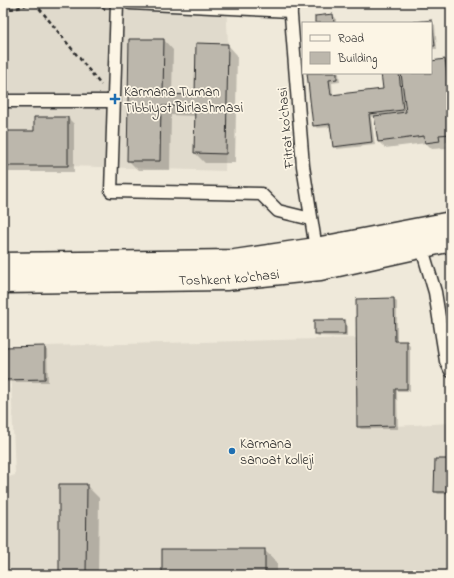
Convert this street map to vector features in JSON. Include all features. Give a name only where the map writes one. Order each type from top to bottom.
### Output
[{"type":"highway","name":"Toshkent ko'chasi","points":[[3,282],[226,279],[320,269],[419,239],[451,223]]},
{"type":"highway","name":"Toshkent ko'chasi","points":[[3,264],[235,261],[316,250],[419,239],[451,240]]},
{"type":"street","points":[[117,3],[112,191],[261,194],[278,211],[311,219]]},
{"type":"street","points":[[130,3],[290,7]]},
{"type":"street","name":"Fitrat ko'chasi","points":[[290,7],[303,166],[316,250]]},
{"type":"street","points":[[3,101],[114,101]]},
{"type":"street","points":[[419,239],[434,292],[446,361],[451,370]]},
{"type":"path","points":[[3,8],[10,9],[22,7],[29,3]]},
{"type":"path","points":[[35,3],[114,101]]},
{"type":"shaded area","name":"Karmana Tuman Tibbiyot Birlashmasi","points":[[3,3],[226,3],[228,44],[225,171],[68,166],[3,166]]},
{"type":"shaded area","name":"Karmana sanoat kolleji","points":[[356,338],[357,427],[451,423],[451,575],[3,575],[3,479],[15,475],[11,380],[45,379],[45,346]]},
{"type":"building","points":[[333,14],[334,22],[315,22],[315,16]]},
{"type":"building","points":[[432,20],[435,46],[432,46],[432,22],[414,22]]},
{"type":"building","points":[[129,39],[164,39],[163,94],[195,95],[196,43],[228,44],[226,154],[194,153],[195,106],[161,106],[160,161],[127,161]]},
{"type":"building","points":[[445,59],[451,105],[451,134],[439,135],[440,141],[425,143],[424,136],[378,142],[374,116],[406,112],[401,74],[432,74],[432,61]]},
{"type":"building","points":[[307,74],[337,74],[337,79],[329,80],[331,95],[383,89],[381,74],[399,74],[403,110],[369,114],[372,142],[333,147],[330,124],[313,126]]},
{"type":"building","points":[[34,117],[68,117],[68,166],[3,166],[3,131],[34,131]]},
{"type":"building","points":[[394,298],[395,341],[407,341],[407,389],[395,389],[395,426],[357,427],[356,299]]},
{"type":"building","points":[[314,320],[345,320],[345,334],[314,334]]},
{"type":"building","points":[[45,346],[45,379],[3,380],[3,347]]},
{"type":"building","points":[[435,459],[451,459],[451,492],[434,492]]},
{"type":"building","points":[[59,484],[87,484],[86,575],[59,575]]},
{"type":"building","points":[[162,549],[265,549],[265,575],[162,575]]},
{"type":"place","name":"Karmana Tuman Tibbiyot Birlashmasi","points":[[115,99]]},
{"type":"place","name":"Karmana sanoat kolleji","points":[[232,451]]}]
